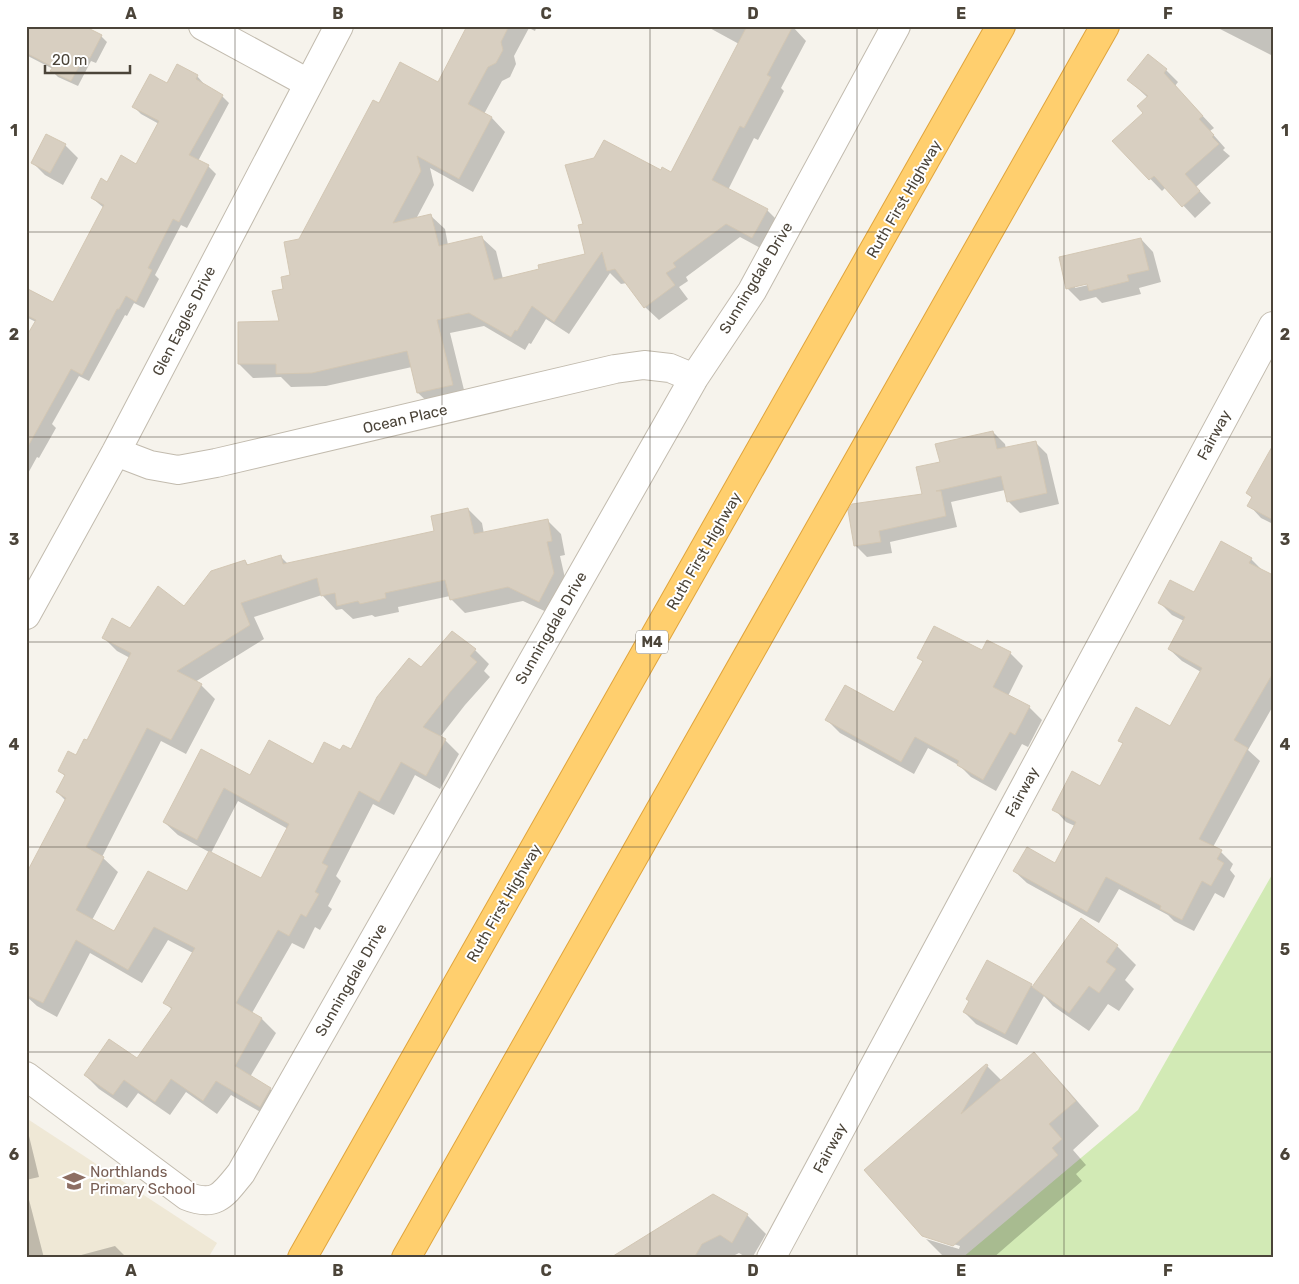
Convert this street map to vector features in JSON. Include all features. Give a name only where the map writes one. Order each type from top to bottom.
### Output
[{"type":"highway","name":"Ruth First Highway","points":[[302,1258],[1001,26]]},
{"type":"highway","points":[[406,1258],[1105,26]]},
{"type":"street","points":[[203,26],[308,83]]},
{"type":"street","name":"Glen Eagles Drive","points":[[26,615],[116,452],[339,26]]},
{"type":"street","name":"Sunningdale Drive","points":[[26,1076],[187,1196],[201,1202],[212,1201],[226,1192],[240,1172],[694,378],[752,291],[896,26]]},
{"type":"street","name":"Fairway","points":[[771,1258],[1273,326]]},
{"type":"street","name":"Ocean Place","points":[[116,452],[150,465],[178,470],[216,463],[615,369],[644,365],[670,368],[694,378]]},
{"type":"shaded area","name":"Northlands Primary School","points":[[26,1118],[217,1243],[208,1258],[26,1258]]},
{"type":"green space","points":[[1273,873],[1273,1258],[962,1258],[1138,1110]]},
{"type":"building","points":[[31,26],[84,26],[102,35],[90,58],[85,56],[71,81],[50,71],[53,67],[26,53],[26,35]]},
{"type":"building","points":[[467,26],[509,26],[501,42],[503,50],[496,63],[488,67],[468,104],[492,117],[459,179],[417,156],[421,171],[393,223],[431,214],[439,246],[482,236],[494,280],[539,269],[538,265],[585,254],[578,225],[583,224],[565,165],[594,158],[604,140],[661,170],[662,167],[671,172],[747,26],[793,26],[767,75],[771,77],[744,128],[740,126],[712,180],[768,209],[752,238],[726,224],[673,263],[676,267],[666,273],[675,285],[644,308],[615,269],[607,271],[602,252],[554,322],[532,306],[517,331],[515,330],[511,337],[469,313],[437,320],[453,385],[417,393],[407,351],[312,373],[276,374],[276,364],[238,364],[238,322],[279,321],[272,291],[283,289],[281,277],[290,275],[284,242],[299,239],[373,100],[379,103],[400,62],[438,82]]},
{"type":"building","points":[[1148,54],[1167,69],[1164,73],[1203,116],[1199,119],[1214,135],[1212,137],[1219,144],[1185,174],[1200,191],[1182,207],[1154,176],[1149,180],[1112,141],[1143,113],[1137,106],[1148,96],[1127,80]]},
{"type":"building","points":[[177,64],[198,75],[196,79],[223,95],[189,155],[209,165],[179,222],[173,219],[148,268],[152,270],[136,302],[126,296],[119,309],[117,309],[82,375],[71,369],[26,450],[26,337],[36,320],[26,315],[26,288],[53,302],[104,205],[91,198],[101,178],[107,182],[121,155],[136,164],[159,121],[132,107],[150,74],[167,83]]},
{"type":"building","points":[[46,134],[66,144],[50,173],[31,163]]},
{"type":"building","points":[[1141,238],[1149,270],[1127,275],[1129,281],[1089,291],[1087,284],[1066,289],[1059,257]]},
{"type":"building","points":[[993,431],[997,449],[1036,441],[1047,493],[1007,502],[1001,476],[936,491],[941,491],[946,516],[879,531],[881,542],[854,546],[848,510],[852,504],[922,494],[916,467],[940,462],[935,444]]},
{"type":"building","points":[[1273,445],[1273,520],[1247,506],[1252,497],[1246,493]]},
{"type":"building","points":[[468,508],[474,534],[548,519],[552,541],[547,542],[554,573],[539,602],[508,587],[450,600],[445,580],[385,593],[386,598],[360,604],[358,601],[337,606],[335,593],[321,596],[317,578],[241,603],[250,625],[177,671],[202,684],[171,740],[147,728],[86,847],[104,857],[76,910],[114,931],[148,871],[187,891],[209,851],[261,878],[289,824],[224,788],[197,840],[163,822],[201,749],[250,775],[269,740],[313,764],[324,742],[340,750],[343,745],[351,749],[377,697],[409,658],[421,667],[452,631],[476,649],[470,656],[477,662],[423,727],[446,739],[426,776],[401,762],[379,802],[359,791],[322,863],[328,866],[315,892],[319,894],[306,917],[301,914],[289,936],[278,930],[236,1003],[262,1018],[235,1066],[271,1088],[260,1107],[216,1081],[203,1101],[171,1079],[155,1102],[124,1080],[113,1095],[84,1075],[109,1039],[137,1058],[172,1008],[163,1003],[195,948],[154,927],[128,970],[76,940],[43,1003],[26,995],[26,874],[66,798],[56,792],[65,775],[58,771],[68,751],[76,755],[84,739],[87,740],[131,653],[102,638],[112,618],[130,628],[158,586],[184,606],[211,571],[245,560],[247,565],[281,555],[283,564],[434,531],[431,516]]},
{"type":"building","points":[[1221,541],[1252,558],[1249,563],[1273,575],[1273,673],[1234,740],[1248,748],[1199,839],[1222,850],[1217,859],[1224,863],[1211,886],[1202,881],[1182,920],[1160,909],[1161,906],[1106,877],[1087,912],[1013,871],[1027,847],[1055,863],[1076,822],[1052,810],[1072,771],[1100,786],[1123,743],[1118,741],[1136,707],[1170,726],[1202,668],[1168,649],[1185,617],[1158,603],[1170,580],[1194,592]]},
{"type":"building","points":[[934,626],[982,650],[987,640],[1011,652],[993,687],[1030,706],[1015,735],[1010,732],[983,780],[957,765],[959,761],[915,737],[901,762],[825,720],[845,685],[894,712],[923,661],[917,658]]},
{"type":"building","points":[[1081,918],[1118,945],[1106,962],[1116,969],[1099,993],[1089,986],[1069,1013],[1032,987]]},
{"type":"building","points":[[987,960],[1032,984],[1005,1034],[963,1012],[969,1001],[966,999]]},
{"type":"building","points":[[1034,1052],[1076,1101],[1049,1124],[1062,1139],[1052,1148],[1058,1155],[953,1246],[922,1236],[864,1170],[986,1064],[988,1065],[961,1114]]},
{"type":"building","points":[[713,1194],[748,1214],[732,1243],[720,1235],[702,1244],[694,1258],[610,1258]]},
{"type":"place","name":"Northlands Primary School","points":[[74,1181]]}]
